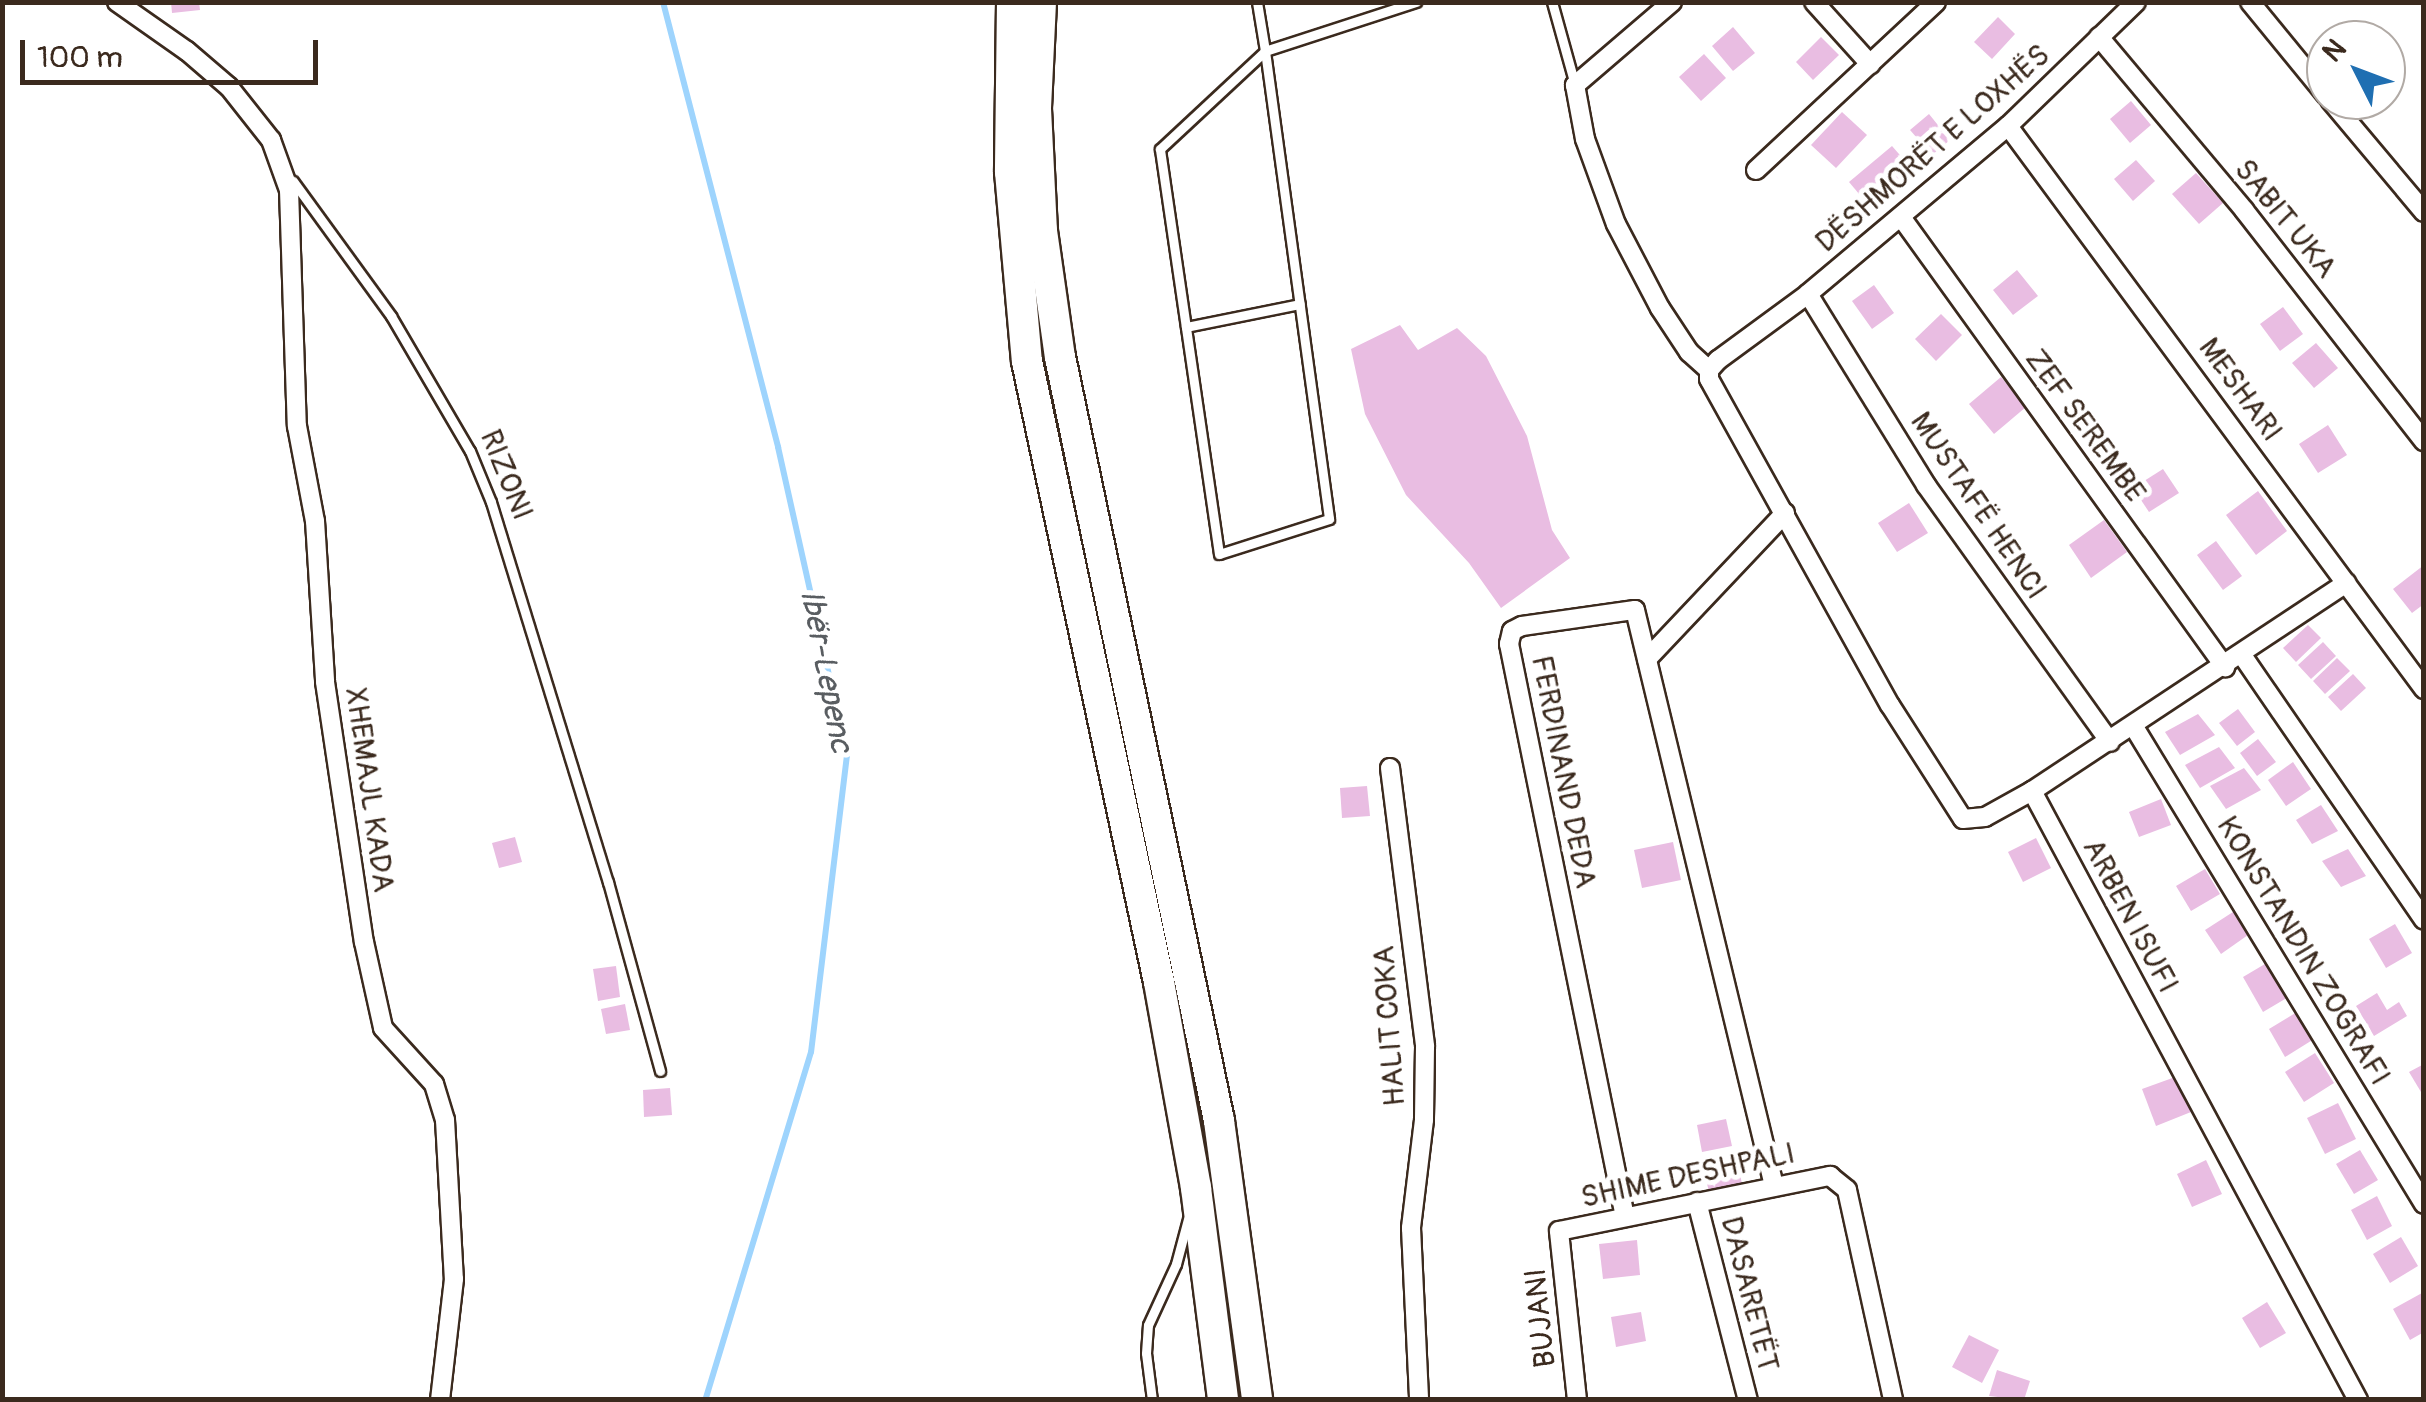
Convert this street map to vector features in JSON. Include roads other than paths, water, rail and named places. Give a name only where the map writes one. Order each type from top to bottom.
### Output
[{"type":"highway","points":[[1012,2],[1010,172],[1027,361],[1160,982],[1196,1188],[1224,1400]]},
{"type":"highway","points":[[1041,2],[1036,109],[1056,326],[1076,447],[1219,1122],[1257,1400]]},
{"type":"street","name":"RIZONI","points":[[117,2],[188,51],[229,88],[271,140],[283,166]]},
{"type":"street","points":[[1672,2],[1575,85],[1585,139],[1616,224],[1660,308],[1689,352],[1710,370],[1714,388],[1890,706],[1956,813],[1971,822],[2032,791],[2134,728],[2346,583]]},
{"type":"street","points":[[1814,2],[1870,64]]},
{"type":"street","points":[[1756,170],[1936,2]]},
{"type":"street","name":"DËSHMORËT E LOXHËS","points":[[1710,370],[1808,294],[2008,126],[2136,2]]},
{"type":"street","points":[[2250,2],[2306,70]]},
{"type":"street","name":"SABIT UKA","points":[[2099,37],[2244,210],[2424,440]]},
{"type":"street","points":[[2347,120],[2424,212]]},
{"type":"street","name":"MESHARI","points":[[2008,126],[2424,689]]},
{"type":"street","name":"XHEMAJL KADA","points":[[283,166],[293,214],[297,426],[315,521],[327,700],[364,942],[383,1028],[434,1084],[445,1120],[454,1279],[440,1400]]},
{"type":"street","name":"ZEF SEREMBE","points":[[1901,217],[2224,667]]},
{"type":"street","name":"MUSTAFË HENCI","points":[[1808,294],[1926,485],[2110,742]]},
{"type":"street","points":[[1647,659],[1785,512]]},
{"type":"street","name":"FERDINAND DEDA","points":[[1625,1217],[1509,637],[1522,626],[1635,610],[1774,1186]]},
{"type":"street","points":[[2242,656],[2424,920]]},
{"type":"street","name":"KONSTANDIN ZOGRAFI","points":[[2134,728],[2424,1204]]},
{"type":"street","name":"HALIT COKA","points":[[1390,768],[1425,1047],[1424,1120],[1412,1228],[1418,1400]]},
{"type":"street","name":"ARBEN ISUFI","points":[[2032,791],[2358,1400]]},
{"type":"street","name":"SHIME DESHPALI","points":[[1560,1231],[1830,1176],[1847,1190],[1893,1400]]},
{"type":"street","name":"DASARETËT","points":[[1697,1202],[1748,1400]]},
{"type":"street","name":"BUJANI","points":[[1560,1231],[1577,1400]]},
{"type":"lane","points":[[1257,2],[1265,51],[1330,519],[1219,554],[1160,149],[1265,51],[1416,2]]},
{"type":"lane","points":[[1552,2],[1575,85]]},
{"type":"lane","name":"RIZONI","points":[[283,166],[391,316],[470,452],[491,502],[608,882],[660,1071]]},
{"type":"lane","points":[[1186,326],[1300,304]]},
{"type":"lane","points":[[1152,1400],[1146,1353],[1148,1325],[1176,1264],[1196,1188]]},
{"type":"waterway","name":"Ibër-Lepenc","points":[[663,2],[778,447],[847,755],[811,1052],[705,1400]]}]
